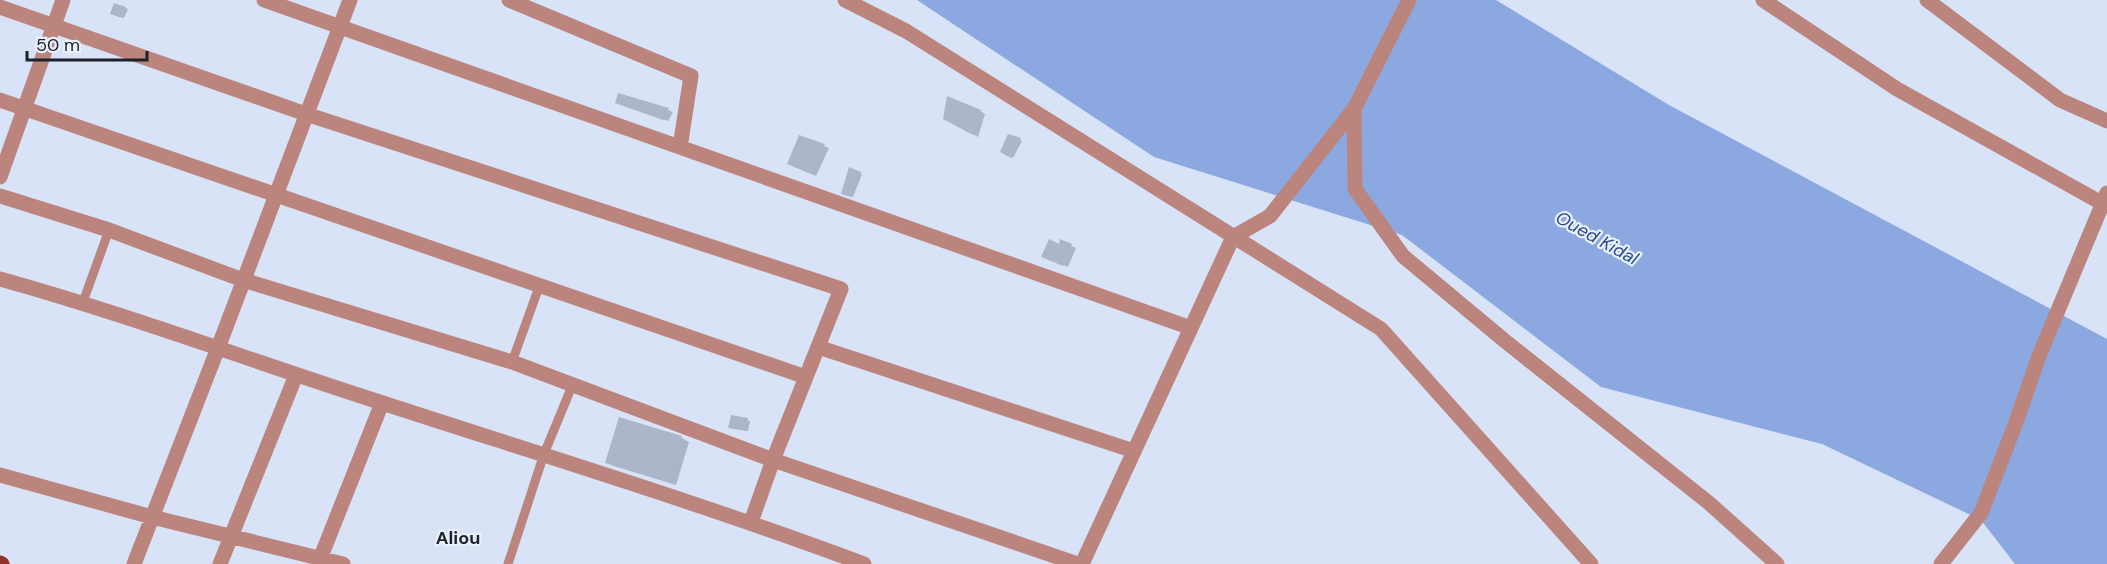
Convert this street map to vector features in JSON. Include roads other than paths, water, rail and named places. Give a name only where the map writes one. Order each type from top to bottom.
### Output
[{"type":"street","points":[[0,177],[63,0]]},
{"type":"street","points":[[264,0],[1191,328]]},
{"type":"street","points":[[134,564],[350,0]]},
{"type":"street","points":[[509,0],[691,76],[680,147]]},
{"type":"street","points":[[845,0],[906,31],[1381,329],[1591,564]]},
{"type":"street","points":[[0,196],[109,230],[243,280],[512,362],[773,460],[1080,564],[1233,237],[1270,216],[1354,109],[1409,0]]},
{"type":"street","points":[[1764,0],[1898,89],[2106,201],[2039,356],[1981,513],[1941,564]]},
{"type":"street","points":[[1927,0],[2060,100],[2107,121]]},
{"type":"street","points":[[0,7],[306,114],[841,289],[773,460],[751,522]]},
{"type":"street","points":[[0,100],[806,377]]},
{"type":"street","points":[[1354,109],[1355,189],[1403,256],[1505,341],[1708,503],[1777,564]]},
{"type":"street","points":[[0,279],[83,302],[296,375],[751,522],[864,564]]},
{"type":"street","points":[[818,347],[1134,451]]},
{"type":"street","points":[[220,564],[296,375]]},
{"type":"street","points":[[319,561],[382,403]]},
{"type":"street","points":[[0,475],[319,561],[343,564]]},
{"type":"lane","points":[[83,302],[109,230]]},
{"type":"lane","points":[[512,362],[539,287]]},
{"type":"lane","points":[[508,564],[544,454],[572,386]]},
{"type":"water","name":"Oued Kidal","points":[[917,0],[1496,0],[1669,105],[2107,339],[2107,564],[2015,564],[1981,520],[1822,444],[1601,387],[1402,235],[1154,157]]},
{"type":"district","name":"Aliou","points":[[458,538]]}]
